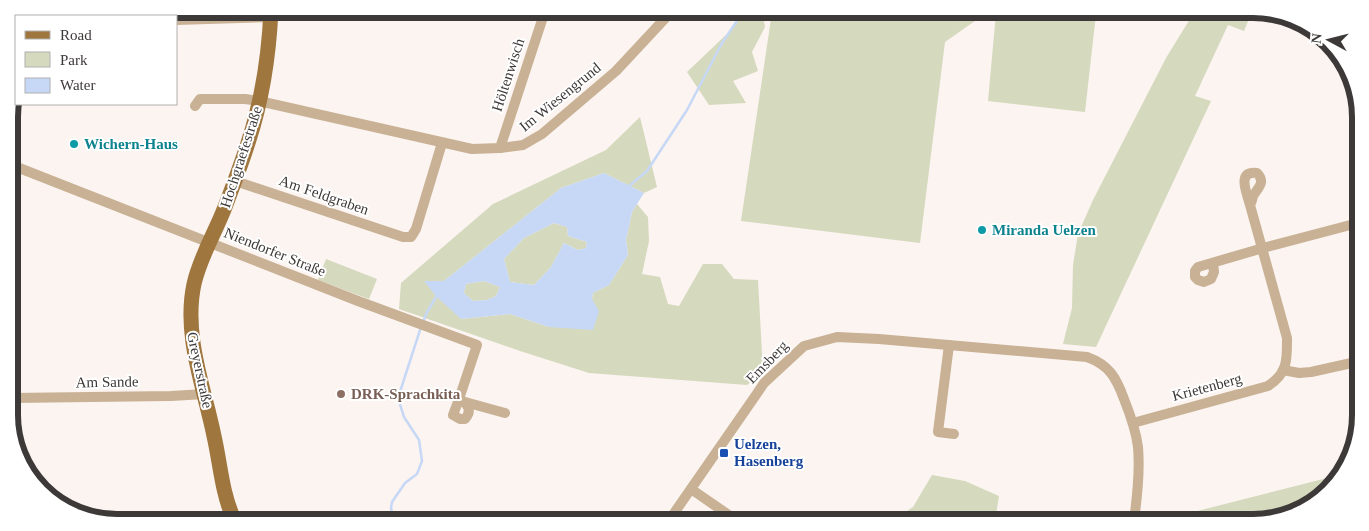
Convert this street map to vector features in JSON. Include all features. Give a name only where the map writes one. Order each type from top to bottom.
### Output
[{"type":"main road","name":"Hochgraefestraße","points":[[210,243],[249,142],[266,61],[270,18]]},
{"type":"main road","name":"Greyerstraße","points":[[210,243],[194,283],[190,321],[192,339],[214,436],[225,514]]},
{"type":"main road","name":"Greyerstraße","points":[[220,470],[232,514]]},
{"type":"street","points":[[178,20],[203,18]]},
{"type":"street","name":"Höltenwisch","points":[[500,148],[543,18]]},
{"type":"street","name":"Im Wiesengrund","points":[[195,106],[200,99],[245,99],[472,149],[523,145],[542,134],[616,70],[665,18]]},
{"type":"street","name":"Am Feldgraben","points":[[235,181],[403,237],[411,237],[416,229],[442,143]]},
{"type":"street","name":"Niendorfer Straße","points":[[18,167],[358,302],[478,345],[462,401],[505,413]]},
{"type":"street","points":[[1250,205],[1286,338],[1287,358],[1283,370],[1305,373],[1352,364]]},
{"type":"street","points":[[1214,263],[1263,248],[1352,226]]},
{"type":"street","name":"Emsberg","points":[[674,514],[764,383],[804,346],[837,337],[949,344],[1087,357],[1098,361],[1107,368],[1119,387],[1132,423]]},
{"type":"street","points":[[949,344],[938,432],[954,434]]},
{"type":"street","name":"Krietenberg","points":[[1132,423],[1268,386],[1278,379],[1283,370]]},
{"type":"street","name":"Am Sande","points":[[17,398],[205,394]]},
{"type":"street","points":[[1132,423],[1138,447],[1138,479],[1135,513]]},
{"type":"street","points":[[691,489],[727,513]]},
{"type":"green space","points":[[739,18],[763,18],[765,27],[752,52],[758,71],[733,81],[746,103],[709,105],[687,72],[729,32]]},
{"type":"green space","points":[[771,18],[979,18],[945,42],[920,243],[741,221]]},
{"type":"green space","points":[[996,18],[1096,18],[1085,112],[988,101]]},
{"type":"green space","points":[[1191,18],[1249,18],[1244,31],[1228,25],[1195,96],[1211,101],[1096,347],[1063,344],[1072,308],[1073,265],[1078,234],[1093,200],[1166,58]]},
{"type":"green space","points":[[640,117],[657,187],[644,193],[604,173],[561,188],[444,281],[424,281],[461,319],[510,314],[549,327],[592,299],[593,293],[609,285],[628,255],[626,240],[632,212],[637,204],[648,217],[649,241],[642,274],[660,277],[668,304],[679,306],[703,264],[722,264],[734,279],[758,280],[763,372],[747,385],[589,373],[399,309],[401,283],[493,204],[606,150]]},
{"type":"green space","points":[[554,223],[567,227],[568,236],[587,242],[586,248],[578,250],[564,243],[551,267],[534,285],[510,282],[504,259],[524,238]]},
{"type":"green space","points":[[326,259],[377,279],[369,299],[318,280]]},
{"type":"green space","points":[[484,281],[500,287],[496,296],[487,300],[473,301],[464,293],[466,284]]},
{"type":"green space","points":[[932,475],[965,481],[999,496],[996,513],[904,513],[913,507]]},
{"type":"green space","points":[[1329,478],[1307,497],[1272,512],[1189,513]]},
{"type":"water","points":[[604,173],[644,193],[632,212],[626,240],[628,255],[609,285],[593,293],[592,299],[599,311],[593,330],[549,327],[510,314],[461,319],[436,296],[424,281],[444,281],[561,188]],"holes":[[[554,223],[567,227],[568,236],[587,242],[586,248],[578,250],[564,243],[551,267],[534,285],[510,282],[504,259],[524,238]],[[484,281],[500,287],[496,296],[487,300],[473,301],[464,293],[466,284]]]},
{"type":"waterway","points":[[628,187],[647,171],[687,110],[722,43],[739,18]]},
{"type":"waterway","points":[[423,322],[438,294]]},
{"type":"waterway","points":[[392,514],[392,502],[405,483],[417,474],[422,461],[419,440],[404,417],[398,398],[421,327]]},
{"type":"place","name":"Wichern-Haus","points":[[74,144]]},
{"type":"place","name":"Miranda Uelzen","points":[[982,230]]},
{"type":"place","name":"DRK-Sprachkita","points":[[341,394]]},
{"type":"place","name":"Uelzen, Hasenberg","points":[[724,453]]}]
